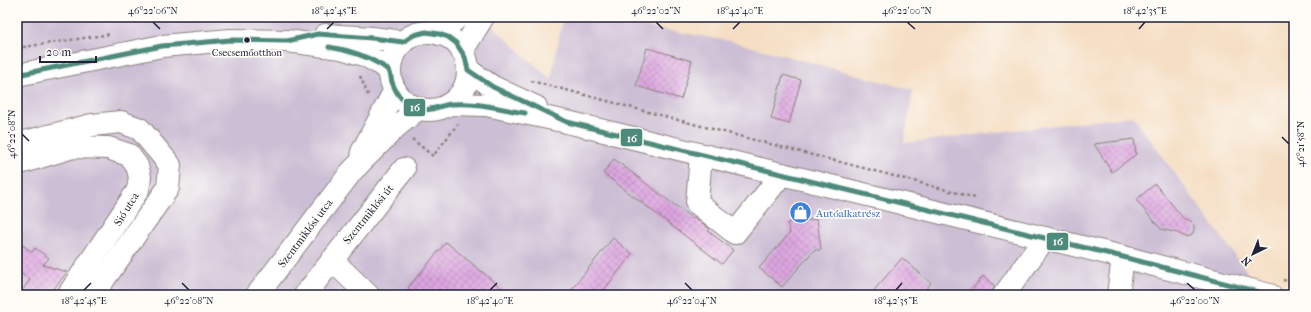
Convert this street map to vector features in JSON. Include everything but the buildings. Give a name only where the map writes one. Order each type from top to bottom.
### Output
[{"type":"main road","points":[[438,34],[458,17]]},
{"type":"main road","points":[[17,75],[162,46],[230,40],[287,42],[340,48],[379,63],[392,81],[401,98],[409,105],[418,109],[435,110],[451,104],[464,89],[467,79],[465,60],[483,17]]},
{"type":"main road","points":[[352,171],[392,81],[391,61],[396,51],[403,42],[414,35],[426,32],[448,37],[456,43],[465,60],[493,87],[567,122]]},
{"type":"main road","points":[[287,42],[318,34],[403,42]]},
{"type":"main road","points":[[451,104],[486,105],[567,122],[1123,257],[1274,287]]},
{"type":"main road","points":[[352,171],[396,127],[418,109]]},
{"type":"main road","points":[[17,144],[92,125],[121,122],[140,129],[170,165],[168,188],[92,295]]},
{"type":"main road","name":"Sió utca","points":[[17,164],[73,147],[108,148],[129,155],[137,166],[140,177],[138,190],[68,295]]},
{"type":"main road","points":[[701,155],[697,203],[735,233],[782,174]]},
{"type":"main road","name":"Szentmiklósi út","points":[[305,295],[404,169]]},
{"type":"main road","name":"Szentmiklósi utca","points":[[257,295],[352,171]]},
{"type":"main road","points":[[1004,295],[1045,238]]},
{"type":"main road","points":[[1118,295],[1123,257]]},
{"type":"main road","points":[[332,260],[368,295]]},
{"type":"path","points":[[529,80],[899,176],[981,200]]},
{"type":"path","points":[[1274,287],[1294,282]]},
{"type":"shaded area","points":[[17,17],[136,17],[137,19],[146,17],[483,17],[551,80],[563,17],[588,17],[730,41],[913,90],[904,143],[1133,116],[1264,295],[17,295]]},
{"type":"transit line","name":"16","points":[[17,75],[162,46],[230,40],[287,41],[318,34],[403,42],[414,35],[426,32],[439,34],[448,37],[456,43],[465,57],[468,70],[493,87],[567,122],[1123,257],[1270,295]]},
{"type":"transit line","name":"16","points":[[329,47],[350,51],[375,61],[385,68],[391,75],[392,82],[398,94],[404,101],[416,108],[426,110],[452,104],[470,104],[525,113]]},
{"type":"place","name":"Csecsemőotthon","points":[[247,40]]},
{"type":"place","name":"Autóalkatrész","points":[[801,213]]}]
